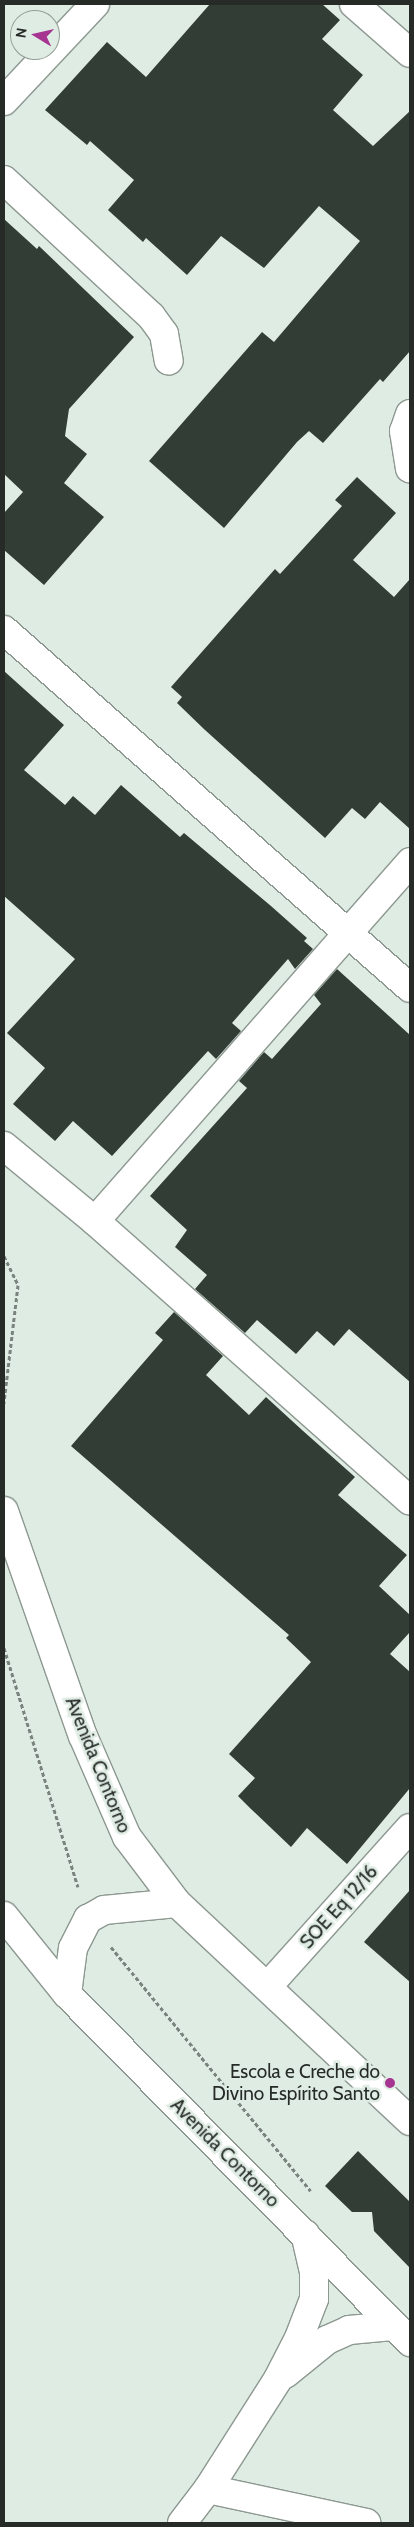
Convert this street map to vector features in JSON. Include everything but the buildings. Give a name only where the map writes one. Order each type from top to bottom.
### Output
[{"type":"street","points":[[4,101],[95,4]]},
{"type":"street","points":[[354,4],[410,53]]},
{"type":"street","points":[[4,180],[151,316],[164,334],[169,361]]},
{"type":"street","points":[[410,414],[404,432],[410,469]]},
{"type":"street","points":[[4,630],[348,931],[410,988]]},
{"type":"street","points":[[95,1221],[410,862]]},
{"type":"street","points":[[4,1146],[95,1221],[410,1501]]},
{"type":"street","name":"Avenida Contorno","points":[[4,1511],[108,1800],[127,1837],[177,1903],[268,1986],[410,2121]]},
{"type":"street","name":"SOE Eq 12/16","points":[[268,1986],[410,1828]]},
{"type":"street","points":[[67,1994],[73,1948],[88,1919],[104,1910],[177,1903]]},
{"type":"street","name":"Avenida Contorno","points":[[4,1916],[67,1994],[402,2334]]},
{"type":"street","points":[[182,2523],[208,2489],[278,2379],[299,2338],[314,2299],[314,2272],[305,2234]]},
{"type":"street","points":[[278,2379],[327,2340],[349,2330],[402,2334]]},
{"type":"street","points":[[208,2489],[366,2523]]},
{"type":"path","points":[[4,1256],[18,1285],[4,1403]]},
{"type":"path","points":[[4,1648],[88,1919],[317,2200]]},
{"type":"place","name":"Escola e Creche do Divino Espírito Santo","points":[[390,2083]]}]
